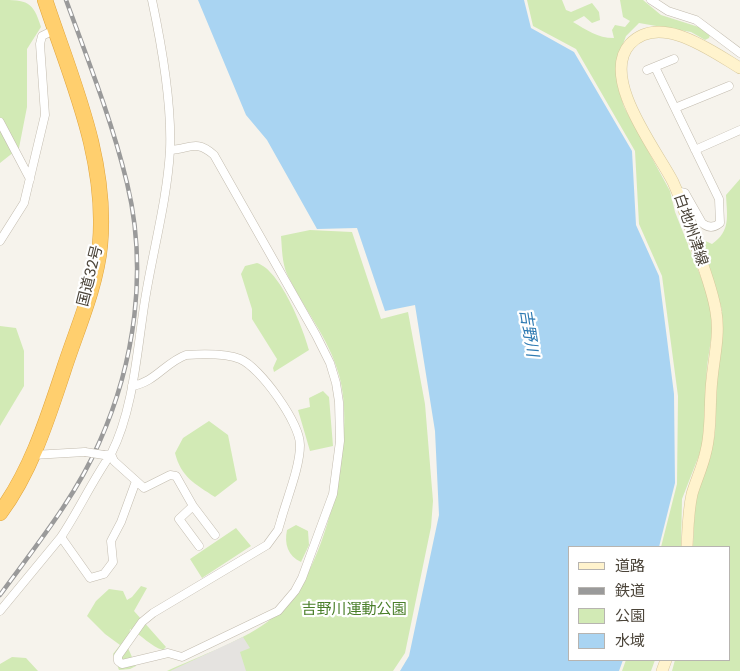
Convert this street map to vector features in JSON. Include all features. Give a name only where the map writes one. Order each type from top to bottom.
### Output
[{"type":"highway","name":"国道32号","points":[[0,513],[33,455],[90,286],[100,246],[101,202],[95,155],[45,0]]},
{"type":"main road","name":"白地州津線","points":[[687,546],[692,493],[706,451],[710,430],[711,381],[717,333],[716,311],[676,191],[638,124],[624,91],[623,64],[630,44],[645,35],[658,33],[674,34],[692,39],[740,68]]},
{"type":"street","points":[[0,611],[61,537],[77,513],[92,482],[117,443],[132,386],[140,348],[145,300],[158,237],[170,150],[162,48],[152,0]]},
{"type":"street","points":[[651,0],[668,11],[696,20],[740,53]]},
{"type":"street","points":[[0,241],[24,202],[30,179],[45,115],[40,44],[42,36],[54,30]]},
{"type":"street","points":[[647,70],[674,59]]},
{"type":"street","points":[[655,67],[719,199],[720,223],[712,227],[706,226],[702,223],[685,193],[676,191]]},
{"type":"street","points":[[675,108],[729,86]]},
{"type":"street","points":[[0,122],[30,179]]},
{"type":"street","points":[[695,150],[740,130]]},
{"type":"street","points":[[132,386],[145,383],[186,355],[237,358],[247,362],[293,420],[300,446],[281,520],[270,541],[259,552],[152,613],[139,626],[118,656],[118,661],[122,664],[168,653],[182,656],[266,618],[282,607],[295,591],[311,555],[326,515],[337,469],[339,402],[330,363],[316,335],[214,155],[205,147],[190,145],[170,150]]},
{"type":"street","points":[[33,455],[85,452],[108,455],[144,488],[170,475],[176,476],[193,506],[215,535]]},
{"type":"street","points":[[61,537],[90,578],[104,574],[113,562],[110,541],[121,522],[136,481]]},
{"type":"street","points":[[193,506],[179,519],[199,546]]},
{"type":"green space","points":[[0,0],[28,4],[35,12],[41,27],[27,49],[27,107],[19,148],[0,163]]},
{"type":"green space","points":[[527,0],[562,0],[566,10],[571,12],[592,3],[599,12],[600,20],[592,23],[584,16],[573,22],[602,37],[614,38],[612,30],[615,25],[625,27],[630,21],[623,17],[620,0],[643,0],[661,15],[705,29],[710,35],[705,40],[691,32],[639,23],[626,36],[616,63],[618,87],[624,107],[670,191],[675,212],[708,295],[713,326],[707,366],[703,445],[682,499],[681,546],[661,546],[677,484],[678,396],[662,276],[639,224],[635,151],[576,49],[533,26]]},
{"type":"green space","points":[[740,179],[740,671],[672,671],[675,661],[730,661],[730,546],[693,546],[695,498],[710,458],[715,433],[717,375],[722,338],[722,310],[701,239],[712,244],[722,234],[726,223],[726,195]]},
{"type":"green space","name":"吉野川運動公園","points":[[310,230],[352,232],[381,319],[408,312],[425,404],[433,501],[431,527],[405,653],[393,671],[167,671],[250,633],[272,618],[302,584],[323,538],[338,482],[344,424],[343,398],[335,361],[285,270],[281,236]]},
{"type":"green space","points":[[257,263],[274,276],[282,288],[296,314],[309,350],[274,372],[273,368],[277,359],[252,319],[252,309],[241,274],[245,266]]},
{"type":"green space","points":[[0,326],[16,328],[24,351],[24,386],[0,426]]},
{"type":"green space","points":[[323,391],[329,397],[333,446],[310,451],[298,410],[310,407],[309,398]]},
{"type":"green space","points":[[209,421],[228,435],[237,480],[215,497],[195,484],[185,474],[175,453],[183,438]]},
{"type":"green space","points":[[296,525],[308,531],[309,545],[301,562],[290,553],[286,540],[287,530]]},
{"type":"green space","points":[[236,528],[251,546],[202,578],[190,559]]},
{"type":"green space","points":[[141,586],[147,588],[134,611],[166,647],[163,650],[150,644],[130,629],[128,648],[136,666],[130,669],[119,670],[113,654],[120,645],[105,634],[87,616],[96,601],[109,589],[123,591],[127,600]]},
{"type":"green space","points":[[12,657],[26,658],[38,671],[0,671],[0,664]]},
{"type":"green space","points":[[626,661],[655,661],[651,671],[622,671]]},
{"type":"shaded area","points":[[243,637],[250,648],[240,652],[246,671],[170,671]]},
{"type":"water","name":"吉野川","points":[[198,0],[524,0],[531,28],[574,52],[632,151],[636,225],[659,276],[674,394],[675,483],[659,546],[568,546],[568,661],[623,661],[619,671],[400,671],[409,656],[439,515],[435,431],[415,305],[385,311],[357,228],[317,229],[267,140],[246,115]]},
{"type":"railway","points":[[0,595],[54,522],[78,483],[99,443],[122,381],[134,315],[137,249],[127,183],[107,114],[66,0]]}]
